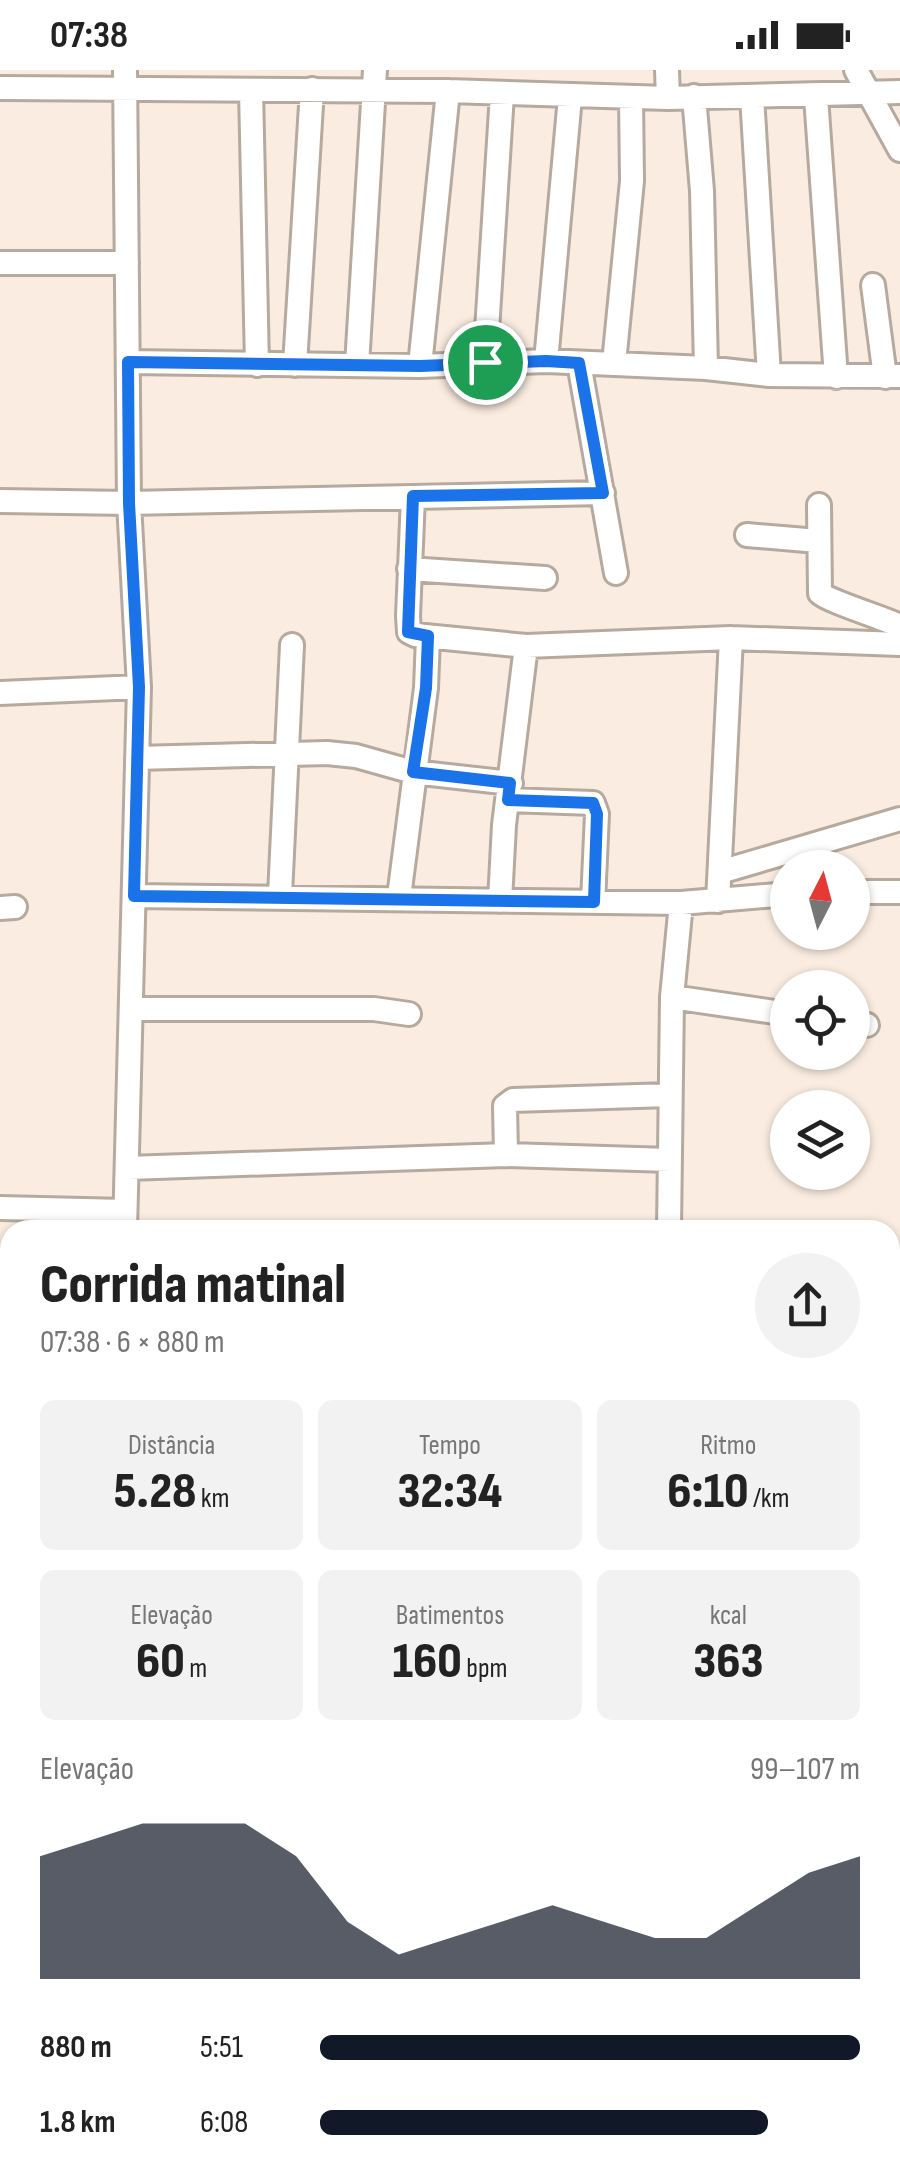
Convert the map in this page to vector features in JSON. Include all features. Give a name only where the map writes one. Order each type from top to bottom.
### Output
[{"type":"street","points":[[667,70],[668,98]]},
{"type":"street","points":[[856,70],[900,150]]},
{"type":"street","points":[[0,88],[125,80],[251,90],[277,80],[312,89],[374,80],[448,91],[570,97],[900,92]]},
{"type":"street","points":[[0,1208],[125,1220],[139,687],[129,503],[125,80]]},
{"type":"street","points":[[358,365],[374,80]]},
{"type":"street","points":[[295,366],[312,89]]},
{"type":"street","points":[[251,90],[257,365]]},
{"type":"street","points":[[420,366],[448,91]]},
{"type":"street","points":[[485,362],[502,94]]},
{"type":"street","points":[[694,96],[702,192],[706,368]]},
{"type":"street","points":[[752,96],[769,376]]},
{"type":"street","points":[[816,96],[836,377]]},
{"type":"street","points":[[546,361],[570,97]]},
{"type":"street","points":[[614,363],[632,181],[632,97]]},
{"type":"street","points":[[0,263],[127,262]]},
{"type":"street","points":[[128,362],[420,366],[546,361],[706,368],[769,376],[893,376],[873,285]]},
{"type":"street","points":[[579,363],[616,572]]},
{"type":"street","points":[[0,501],[129,503],[603,493]]},
{"type":"street","points":[[413,496],[408,632],[526,646],[731,638],[900,644]]},
{"type":"street","points":[[819,506],[820,592],[826,599],[868,611],[900,626]]},
{"type":"street","points":[[746,535],[818,541]]},
{"type":"street","points":[[409,569],[545,578]]},
{"type":"street","points":[[399,898],[426,688],[428,636]]},
{"type":"street","points":[[718,901],[731,638]]},
{"type":"street","points":[[280,896],[292,645]]},
{"type":"street","points":[[500,901],[526,646]]},
{"type":"street","points":[[0,693],[139,687]]},
{"type":"street","points":[[138,758],[356,756],[509,792],[593,803],[597,814],[594,902]]},
{"type":"street","points":[[720,872],[900,819]]},
{"type":"street","points":[[870,892],[900,892]]},
{"type":"street","points":[[134,896],[681,904],[770,896]]},
{"type":"street","points":[[669,1220],[672,997],[681,904]]},
{"type":"street","points":[[672,997],[770,1011]]},
{"type":"street","points":[[132,1009],[374,1010],[409,1014]]},
{"type":"street","points":[[506,1155],[503,1118],[505,1106],[513,1100],[669,1095]]},
{"type":"street","points":[[128,1168],[506,1155],[670,1160]]},
{"type":"route","points":[[128,362],[420,366],[485,362],[579,363],[603,493],[413,496],[408,632],[428,636],[426,688],[413,772],[510,783],[508,800],[593,803],[597,814],[594,902],[134,896],[139,687],[129,503],[128,362]]}]
